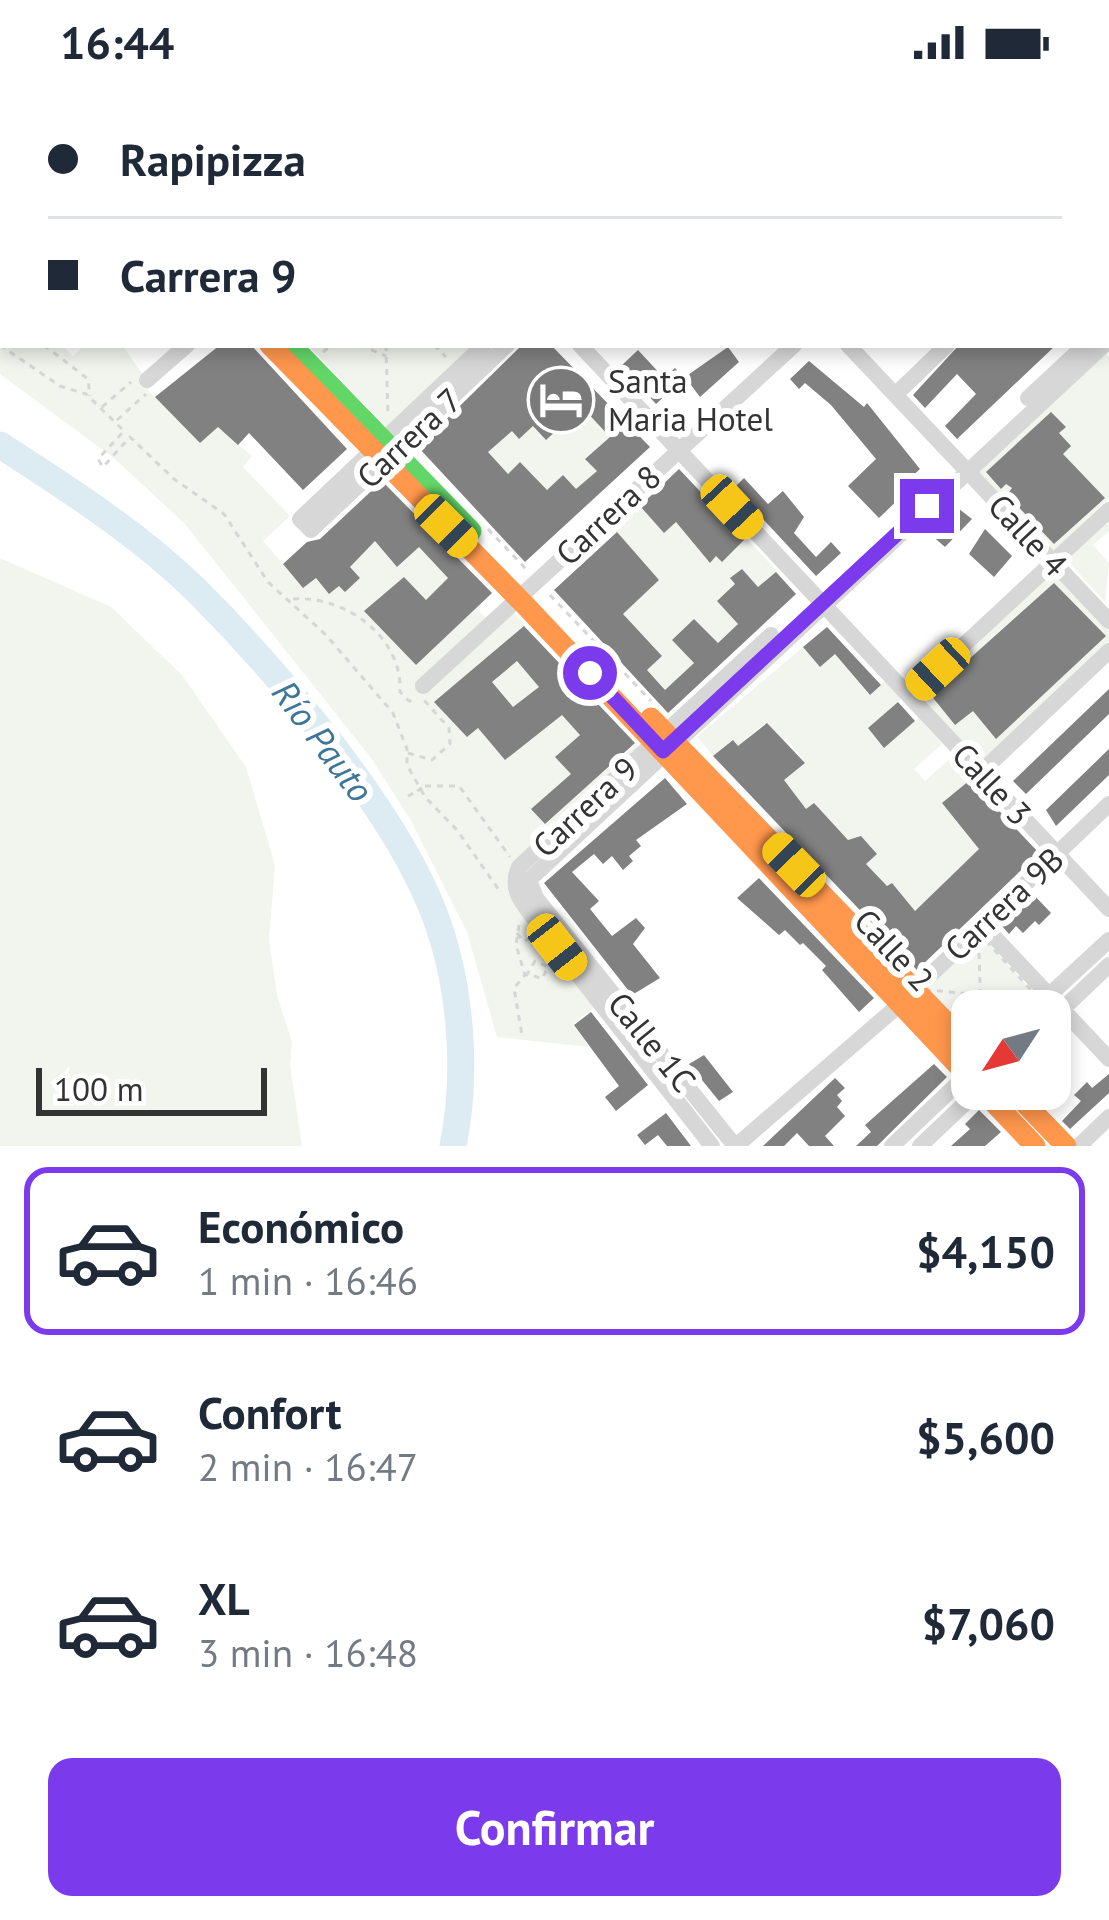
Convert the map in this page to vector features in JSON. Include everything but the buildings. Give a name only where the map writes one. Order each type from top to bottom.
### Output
[{"type":"street","points":[[147,380],[184,348]]},
{"type":"street","name":"Calle 2","points":[[273,348],[384,446]]},
{"type":"street","name":"Calle 2","points":[[294,348],[907,997],[951,1052]]},
{"type":"street","name":"Carrera 7","points":[[306,524],[481,348]]},
{"type":"street","name":"Carrera 7","points":[[384,446],[503,348]]},
{"type":"street","name":"Calle 3","points":[[583,348],[1109,909]]},
{"type":"street","name":"Carrera 8","points":[[423,686],[791,348]]},
{"type":"street","name":"Calle 4","points":[[851,348],[1109,621]]},
{"type":"street","points":[[896,395],[944,348]]},
{"type":"street","name":"Carrera 9","points":[[963,466],[1081,348]]},
{"type":"street","name":"Carrera 9","points":[[520,876],[963,466],[1102,348]]},
{"type":"street","points":[[909,696],[1109,509]]},
{"type":"street","points":[[981,772],[1109,651]]},
{"type":"street","name":"Carrera 9B","points":[[736,1146],[907,997],[1109,804]]},
{"type":"street","name":"Calle 1C","points":[[520,876],[517,895],[712,1146]]},
{"type":"street","name":"Calle 1C","points":[[520,876],[736,1146]]},
{"type":"street","points":[[979,928],[1043,990]]},
{"type":"street","points":[[1054,990],[1109,940]]},
{"type":"street","points":[[1071,1001],[1109,964]]},
{"type":"street","name":"Calle 2","points":[[907,997],[951,1032]]},
{"type":"street","points":[[1071,1027],[1109,1058]]},
{"type":"street","points":[[892,1146],[951,1099]]},
{"type":"street","points":[[920,1146],[951,1109]]},
{"type":"street","name":"Calle 2","points":[[1001,1110],[1035,1146]]},
{"type":"street","points":[[1031,1110],[1066,1146]]},
{"type":"street","points":[[1079,1146],[1109,1117]]},
{"type":"path","points":[[4,348],[58,385],[90,398],[168,474],[224,514],[266,580],[325,633],[393,713],[407,765],[425,797],[457,830],[509,901]]},
{"type":"path","points":[[48,348],[88,379],[90,398]]},
{"type":"path","points":[[322,353],[328,348]]},
{"type":"path","points":[[367,348],[386,356]]},
{"type":"path","points":[[384,446],[386,348]]},
{"type":"path","points":[[437,348],[452,363]]},
{"type":"path","points":[[124,431],[98,463],[106,467],[130,437]]},
{"type":"path","points":[[288,599],[309,597],[353,611],[389,647],[398,662],[401,694],[410,701],[422,698],[451,733],[448,748],[435,759],[422,760],[407,752]]},
{"type":"path","points":[[408,796],[425,787],[459,786],[520,876]]},
{"type":"path","points":[[520,916],[515,937],[526,976],[514,988],[522,1035]]},
{"type":"path","points":[[979,928],[1032,990]]},
{"type":"path","points":[[951,992],[920,989],[979,928]]},
{"type":"path","points":[[979,928],[981,990]]},
{"type":"shaded area","points":[[0,348],[64,348],[73,356],[82,348],[124,348],[151,386],[148,390],[200,442],[218,427],[252,456],[243,467],[290,516],[263,541],[303,587],[316,578],[329,593],[339,586],[346,591],[360,578],[330,544],[365,551],[395,521],[389,558],[398,567],[419,547],[448,578],[413,624],[383,594],[365,611],[416,665],[476,608],[487,619],[514,613],[525,625],[435,702],[467,737],[478,728],[505,760],[536,736],[491,684],[517,660],[539,687],[552,722],[562,715],[591,724],[556,757],[585,788],[636,744],[642,750],[522,860],[598,1004],[573,1024],[589,1047],[497,1037],[467,932],[410,819],[371,758],[185,524],[115,459],[0,374]]},
{"type":"shaded area","points":[[311,348],[474,348],[387,428]]},
{"type":"shaded area","points":[[1104,351],[1109,357],[1109,498],[1051,554],[973,470]]},
{"type":"shaded area","points":[[504,394],[519,438],[533,426],[582,407],[610,437],[585,458],[597,471],[576,489],[563,475],[547,490],[521,463],[508,474],[488,452]]},
{"type":"shaded area","points":[[640,506],[664,532],[676,522],[709,562],[716,556],[722,561],[746,538],[777,571],[752,603],[758,587],[742,569],[731,578],[735,584],[717,601],[738,624],[718,643],[694,619],[672,640],[694,663],[665,690],[647,670],[662,656],[645,637],[612,614],[629,621],[623,614],[659,580],[614,530]]},
{"type":"shaded area","points":[[1109,519],[1109,531],[1093,545],[1109,563],[1105,602],[1066,559]]},
{"type":"shaded area","points":[[0,558],[111,607],[182,675],[246,767],[275,865],[269,940],[277,995],[292,1042],[290,1065],[302,1146],[0,1146]]},
{"type":"shaded area","points":[[1053,570],[1109,629],[1109,645],[983,763],[918,695]]},
{"type":"shaded area","points":[[803,647],[820,666],[835,654],[869,695],[885,681],[901,699],[868,728],[885,747],[919,718],[942,744],[914,769],[925,781],[953,756],[973,778],[943,803],[979,849],[915,911],[892,883],[887,886],[866,864],[877,854],[862,837],[848,840],[815,804],[806,809],[797,797],[790,802],[778,785],[805,763],[786,738],[782,741],[766,723],[748,737],[744,753],[732,740],[713,756],[697,737]]},
{"type":"shaded area","points":[[978,932],[1031,990],[951,990],[951,1022],[919,989]]},
{"type":"waterway","name":"Río Pauto","points":[[0,445],[132,535],[204,598],[333,746],[392,832],[434,913],[456,998],[461,1059],[453,1146]]},
{"type":"traffic: fast","points":[[294,348],[471,531]]},
{"type":"traffic: slow","points":[[273,348],[525,605],[951,1058]]},
{"type":"traffic: slow","points":[[651,718],[951,1027]]},
{"type":"traffic: slow","points":[[1001,1110],[1035,1146]]},
{"type":"traffic: slow","points":[[1031,1110],[1066,1146]]},
{"type":"place","name":"Santa Maria Hotel","points":[[561,400]]},
{"type":"route","points":[[590,673],[663,751],[927,506]]}]
